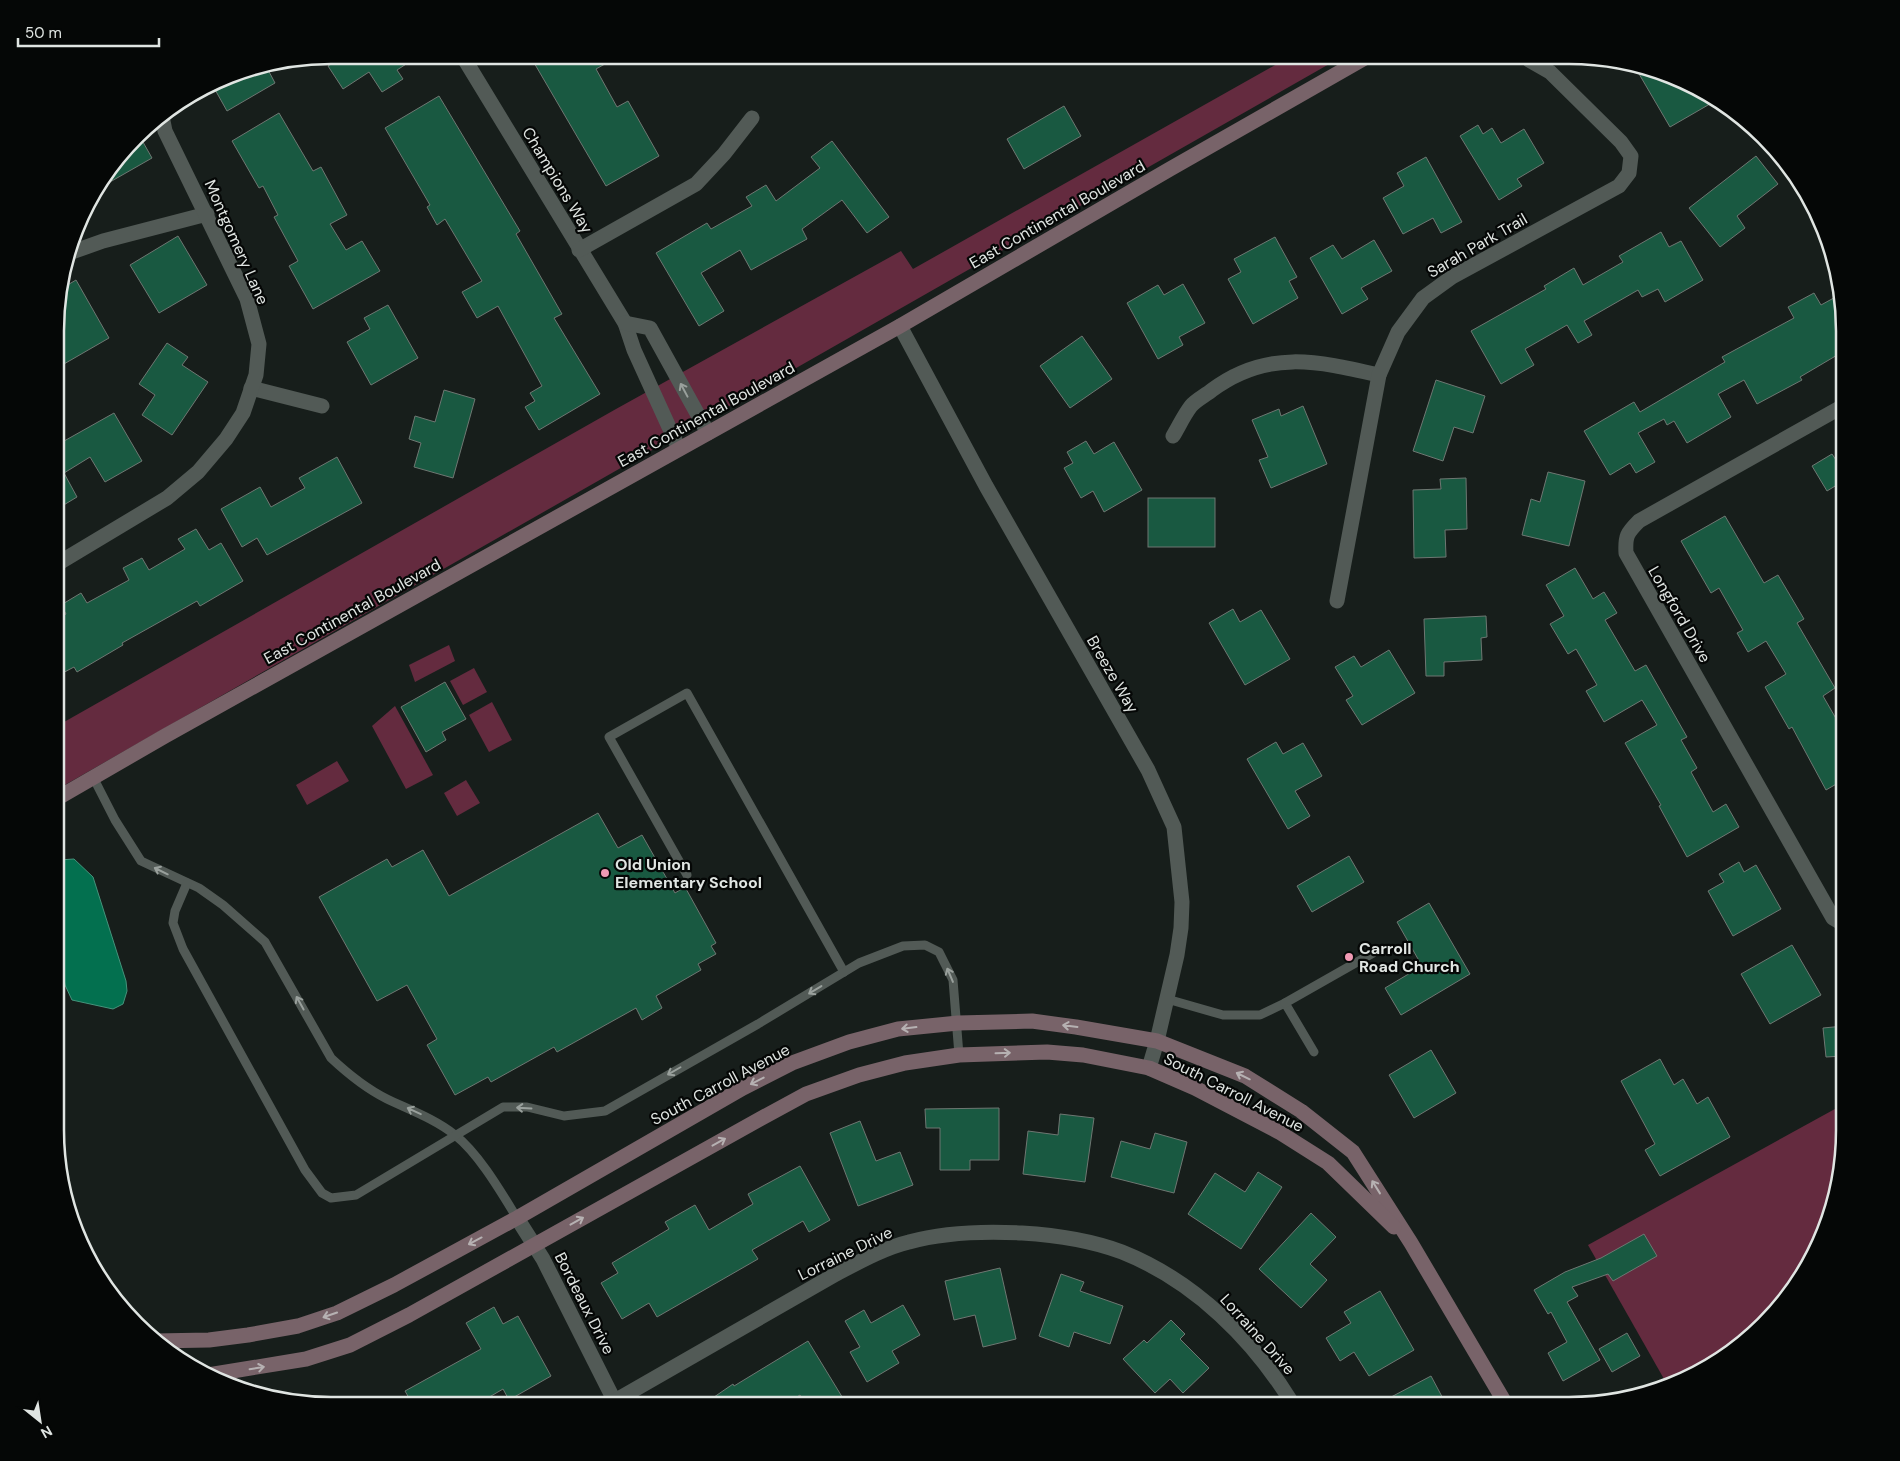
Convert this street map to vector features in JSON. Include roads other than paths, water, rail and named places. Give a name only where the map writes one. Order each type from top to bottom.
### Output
[{"type":"main road","name":"East Continental Boulevard","points":[[64,794],[900,326],[1170,169],[1356,64]]},
{"type":"main road","name":"South Carroll Avenue","points":[[167,1342],[209,1340],[248,1335],[298,1326],[329,1315],[394,1285],[517,1218],[743,1088],[792,1063],[849,1042],[898,1029],[958,1023],[1032,1021],[1157,1040],[1245,1076],[1301,1111],[1353,1152],[1411,1243],[1502,1397]]},
{"type":"main road","name":"South Carroll Avenue","points":[[219,1373],[306,1359],[350,1344],[409,1315],[806,1094],[859,1075],[905,1063],[959,1055],[1047,1052],[1083,1055],[1149,1068],[1233,1107],[1279,1132],[1328,1163],[1411,1243]]},
{"type":"street","name":"Champions Way","points":[[467,64],[625,323],[634,350],[680,449]]},
{"type":"street","name":"Sarah Park Trail","points":[[1337,601],[1379,375],[1398,332],[1422,298],[1452,277],[1619,186],[1629,173],[1631,156],[1621,142],[1550,72],[1536,64]]},
{"type":"street","name":"Sarah Park Trail","points":[[1546,64],[1550,72]]},
{"type":"street","points":[[579,250],[696,184],[724,154],[752,118]]},
{"type":"street","name":"Montgomery Lane","points":[[64,560],[167,498],[198,472],[226,438],[243,413],[256,375],[259,344],[247,299],[165,131],[163,123]]},
{"type":"street","points":[[76,251],[104,241],[207,214]]},
{"type":"street","points":[[625,323],[650,328],[708,432]]},
{"type":"street","name":"Breeze Way","points":[[900,326],[986,486],[1148,770],[1174,827],[1182,902],[1177,955],[1149,1068]]},
{"type":"street","points":[[1173,436],[1192,405],[1221,383],[1251,367],[1297,361],[1327,363],[1379,375]]},
{"type":"street","points":[[251,388],[322,406]]},
{"type":"street","name":"Longford Drive","points":[[1836,410],[1639,521],[1629,531],[1625,540],[1626,553],[1833,918],[1836,920]]},
{"type":"street","name":"Bordeaux Drive","points":[[517,1218],[535,1245],[609,1397]]},
{"type":"street","name":"Lorraine Drive","points":[[624,1397],[836,1274],[872,1256],[908,1242],[953,1234],[996,1231],[1039,1234],[1080,1240],[1121,1252],[1158,1269],[1194,1292],[1224,1317],[1277,1378],[1289,1397]]},
{"type":"lane","points":[[687,875],[609,737],[687,693],[844,972]]},
{"type":"lane","points":[[93,777],[114,820],[141,861],[199,888],[223,905],[265,942],[331,1058],[341,1068],[385,1098],[429,1118],[456,1135],[483,1165],[517,1218]]},
{"type":"lane","points":[[187,883],[175,911],[173,922],[183,948],[305,1170],[322,1194],[331,1198],[356,1194],[503,1108],[527,1107],[564,1116],[605,1111],[859,963],[903,946],[925,945],[939,952],[953,980],[958,1023],[959,1055]]},
{"type":"lane","points":[[1167,999],[1223,1015],[1260,1015],[1285,1003],[1373,953]]},
{"type":"lane","points":[[1285,1003],[1314,1052]]},
{"type":"place","name":"Old Union Elementary School","points":[[605,873]]},
{"type":"place","name":"Carroll Road Church","points":[[1349,957]]}]
